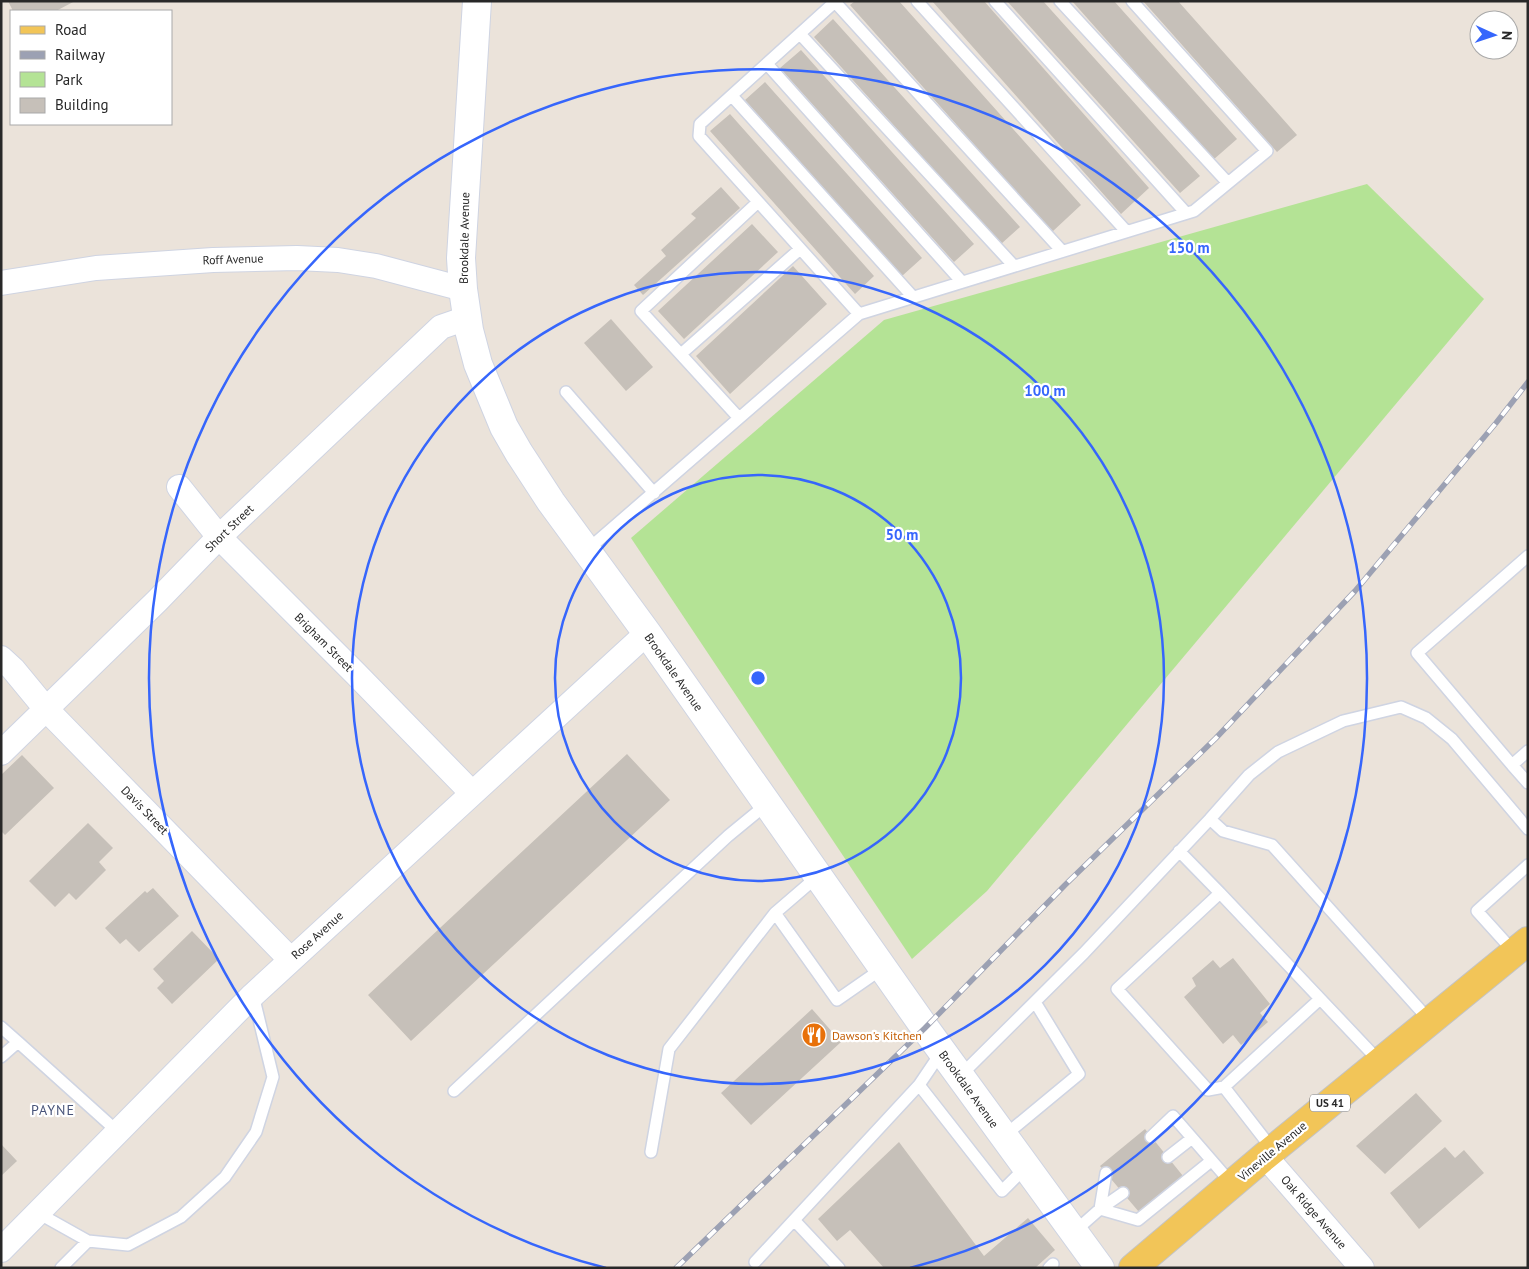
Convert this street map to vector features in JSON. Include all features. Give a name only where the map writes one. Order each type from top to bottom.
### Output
[{"type":"main road","name":"Vineville Avenue","points":[[1133,1268],[1269,1153],[1521,946]]},
{"type":"street","name":"Brookdale Avenue","points":[[477,1],[461,258],[467,318],[478,364],[504,427],[551,502],[647,633],[942,1051],[1100,1268]]},
{"type":"street","name":"Roff Avenue","points":[[1,283],[96,268],[213,260],[297,258],[338,260],[376,266],[463,289]]},
{"type":"street","name":"Short Street","points":[[1,753],[157,601],[219,537],[441,327],[467,318]]},
{"type":"street","name":"Brigham Street","points":[[180,487],[219,537],[472,793]]},
{"type":"street","name":"Rose Avenue","points":[[1,1250],[290,959],[647,633]]},
{"type":"street","name":"Davis Street","points":[[1,658],[13,669],[46,709],[290,959]]},
{"type":"street","name":"Oak Ridge Avenue","points":[[1269,1153],[1362,1268]]},
{"type":"lane","points":[[917,1],[1126,231]]},
{"type":"lane","points":[[995,1],[1186,213]]},
{"type":"lane","points":[[1060,1],[1228,183]]},
{"type":"lane","points":[[586,551],[859,314],[1194,211],[1267,151],[1132,1]]},
{"type":"lane","points":[[859,314],[699,136],[700,124],[835,2],[1062,251]]},
{"type":"lane","points":[[800,34],[1014,266]]},
{"type":"lane","points":[[767,64],[962,282]]},
{"type":"lane","points":[[732,96],[912,297]]},
{"type":"lane","points":[[739,418],[641,311],[758,202]]},
{"type":"lane","points":[[681,354],[800,248]]},
{"type":"lane","points":[[566,392],[654,493]]},
{"type":"lane","points":[[1528,556],[1417,653],[1528,783]]},
{"type":"lane","points":[[960,1076],[1084,953],[1249,775],[1278,752],[1343,721],[1401,707],[1426,718],[1452,739],[1528,829]]},
{"type":"lane","points":[[1512,765],[1528,751]]},
{"type":"lane","points":[[454,1091],[728,836],[767,804]]},
{"type":"lane","points":[[1210,819],[1223,831],[1272,845],[1430,1021]]},
{"type":"lane","points":[[1179,851],[1380,1062]]},
{"type":"lane","points":[[1521,946],[1477,911],[1528,865]]},
{"type":"lane","points":[[652,1152],[669,1049],[775,914],[818,876]]},
{"type":"lane","points":[[1220,893],[1117,989],[1208,1090],[1224,1087],[1320,999]]},
{"type":"lane","points":[[775,914],[837,1000],[883,968]]},
{"type":"lane","points":[[38,1213],[88,1241],[128,1245],[181,1217],[225,1177],[256,1132],[273,1077],[253,995]]},
{"type":"lane","points":[[1004,1136],[1079,1074],[1035,1002]]},
{"type":"lane","points":[[1,1027],[118,1132]]},
{"type":"lane","points":[[1,1058],[18,1042]]},
{"type":"lane","points":[[755,1262],[919,1085],[942,1051]]},
{"type":"lane","points":[[919,1085],[1002,1191],[1026,1167]]},
{"type":"lane","points":[[1224,1087],[1269,1153]]},
{"type":"lane","points":[[1151,1137],[1173,1116],[1232,1184]]},
{"type":"lane","points":[[1168,1157],[1191,1139]]},
{"type":"lane","points":[[1100,1209],[1138,1220],[1211,1161]]},
{"type":"lane","points":[[1100,1209],[1106,1173]]},
{"type":"lane","points":[[1074,1232],[1100,1209],[1123,1193]]},
{"type":"lane","points":[[794,1220],[838,1268]]},
{"type":"lane","points":[[61,1268],[88,1241]]},
{"type":"green space","points":[[1367,184],[1484,299],[987,891],[912,959],[631,538],[884,320]]},
{"type":"building","points":[[8,1],[75,1],[58,10],[12,10]]},
{"type":"building","points":[[855,1],[899,1],[1081,205],[1052,232],[850,5]]},
{"type":"building","points":[[932,1],[984,1],[1149,188],[1121,214]]},
{"type":"building","points":[[1007,1],[1043,1],[1200,176],[1180,193]]},
{"type":"building","points":[[1072,1],[1114,1],[1237,139],[1213,160]]},
{"type":"building","points":[[1143,1],[1178,1],[1297,135],[1277,152]]},
{"type":"building","points":[[833,19],[1020,227],[1001,244],[814,37]]},
{"type":"building","points":[[801,50],[974,244],[954,262],[780,68]]},
{"type":"building","points":[[765,82],[922,258],[902,276],[745,100]]},
{"type":"building","points":[[730,114],[874,276],[855,294],[710,131]]},
{"type":"building","points":[[721,187],[740,208],[643,295],[634,285],[666,256],[661,250],[696,218],[691,214]]},
{"type":"building","points":[[752,224],[778,252],[684,339],[658,311]]},
{"type":"building","points":[[793,266],[827,304],[730,394],[696,356]]},
{"type":"building","points":[[611,319],[653,367],[626,391],[584,343]]},
{"type":"building","points":[[627,754],[670,800],[411,1041],[368,995]]},
{"type":"building","points":[[22,755],[54,788],[5,835],[1,831],[1,775]]},
{"type":"building","points":[[88,823],[113,848],[99,862],[106,870],[76,900],[69,893],[55,907],[29,881]]},
{"type":"building","points":[[153,888],[179,916],[139,952],[126,939],[120,944],[105,928],[145,891],[147,893]]},
{"type":"building","points":[[192,931],[219,959],[172,1004],[157,988],[164,981],[153,969]]},
{"type":"building","points":[[1233,958],[1270,1004],[1260,1013],[1268,1022],[1241,1045],[1233,1035],[1223,1044],[1184,997],[1196,986],[1192,978],[1213,960],[1220,968]]},
{"type":"building","points":[[812,1009],[841,1042],[751,1125],[721,1093]]},
{"type":"building","points":[[1416,1093],[1442,1121],[1385,1174],[1356,1146]]},
{"type":"building","points":[[1145,1129],[1183,1176],[1139,1212],[1100,1166]]},
{"type":"building","points":[[899,1142],[984,1256],[1028,1218],[1055,1250],[1035,1268],[884,1268],[850,1230],[837,1241],[818,1219]]},
{"type":"building","points":[[1,1144],[17,1161],[1,1176]]},
{"type":"building","points":[[1445,1147],[1455,1158],[1464,1150],[1484,1173],[1419,1229],[1390,1193]]},
{"type":"railway","points":[[676,1268],[925,1028],[1065,885],[1216,738],[1355,591],[1528,382]]},
{"type":"place","name":"Dawson's Kitchen","points":[[814,1035]]},
{"type":"district","name":"PAYNE","points":[[53,1110]]}]
